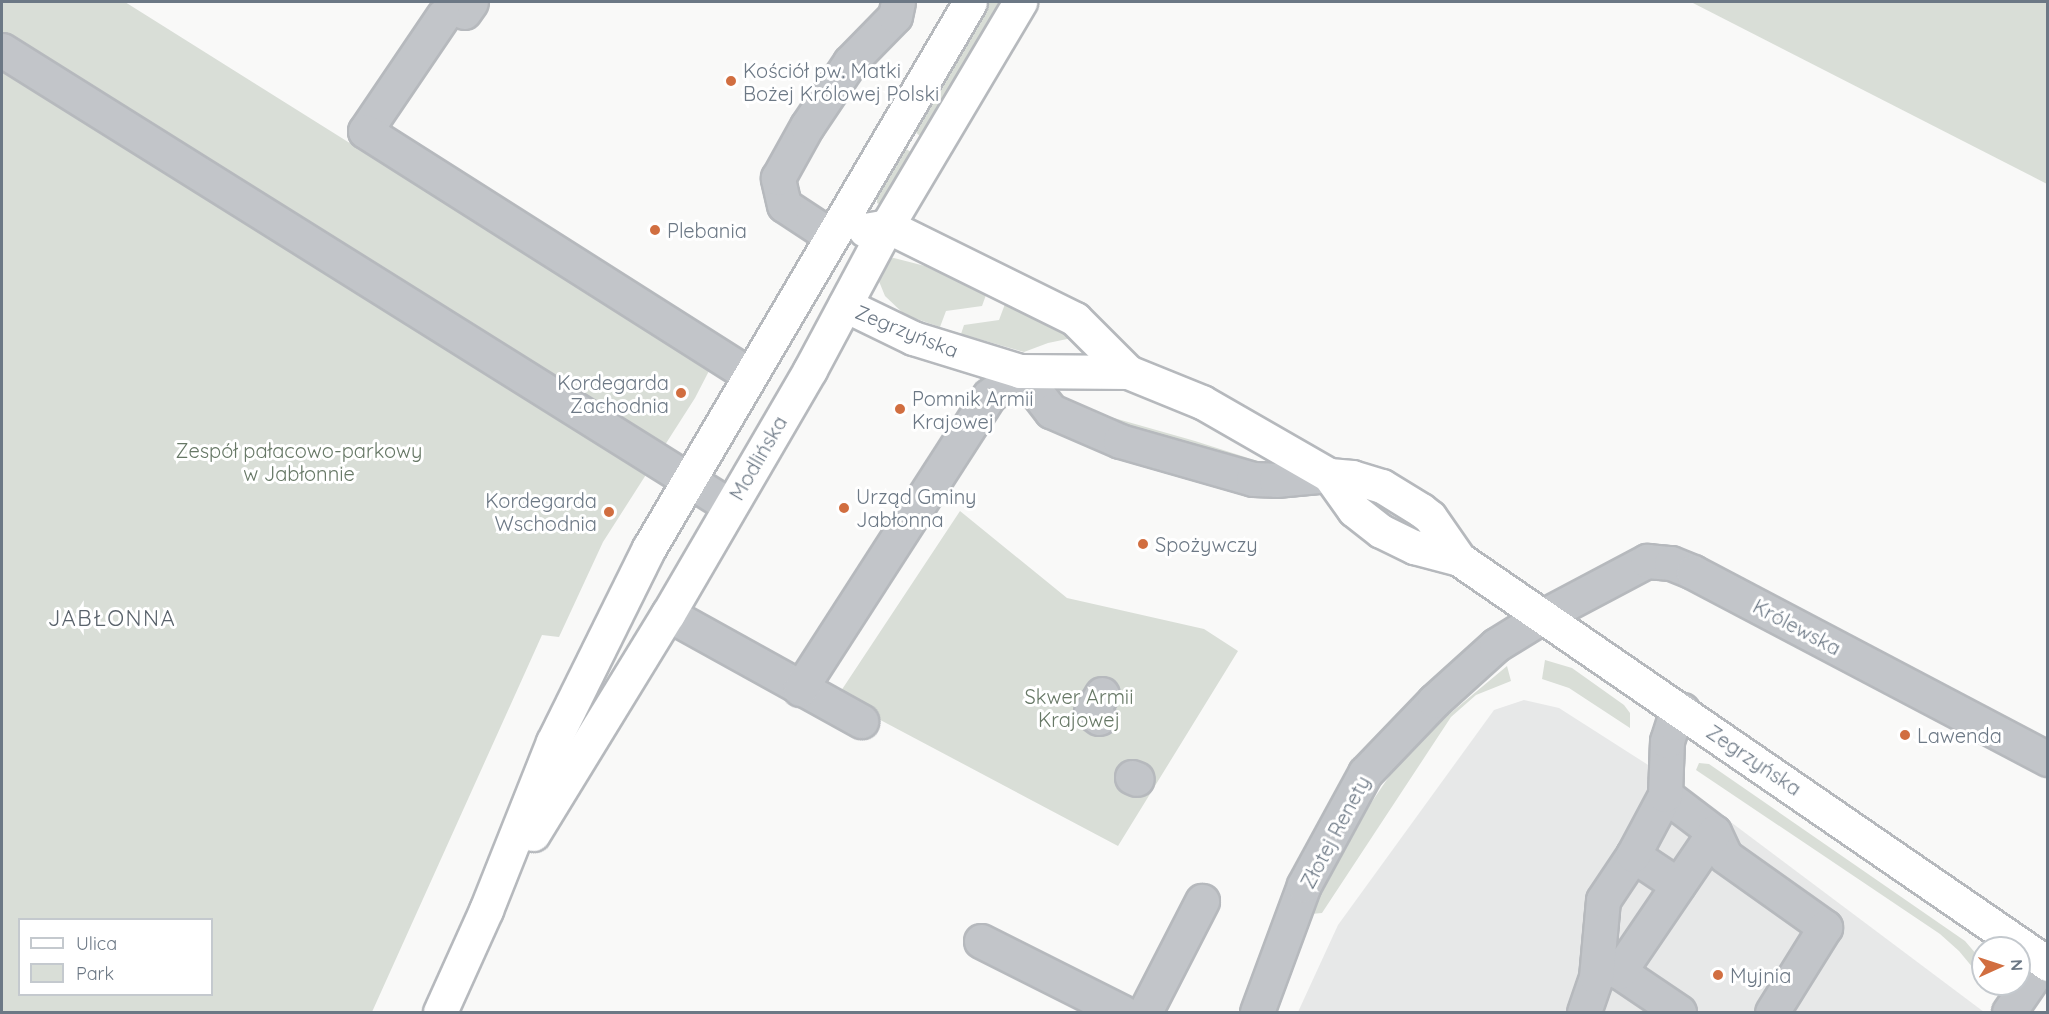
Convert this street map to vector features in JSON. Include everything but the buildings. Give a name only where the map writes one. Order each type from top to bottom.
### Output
[{"type":"main road","name":"Modlińska","points":[[440,1012],[486,910],[553,742],[649,548],[970,2]]},
{"type":"main road","name":"Modlińska","points":[[486,910],[668,614],[810,370],[887,226],[1020,2]]},
{"type":"main road","points":[[831,236],[887,226]]},
{"type":"main road","name":"Zegrzyńska","points":[[887,226],[1075,319],[1128,372]]},
{"type":"main road","name":"Zegrzyńska","points":[[831,236],[845,305],[923,342],[1020,371],[1128,372],[1202,402],[1329,476],[1352,477],[1382,486],[1430,517],[1459,558],[2046,962]]},
{"type":"street","points":[[831,236],[784,206],[778,178],[807,126],[850,62],[894,16],[898,2]]},
{"type":"street","points":[[459,10],[365,131],[750,375]]},
{"type":"street","points":[[2,50],[730,506]]},
{"type":"street","points":[[800,689],[989,396],[1020,371],[1051,411],[1120,441],[1253,479],[1276,480],[1329,476]]},
{"type":"street","name":"Królewska","points":[[1543,616],[1647,561],[1671,563],[1693,572],[2048,759]]},
{"type":"street","points":[[668,614],[861,721]]},
{"type":"street","name":"Złotej Renety","points":[[1257,1012],[1305,885],[1365,773],[1434,701],[1496,645],[1543,616]]},
{"type":"street","points":[[1608,965],[1603,900],[1634,855],[1665,795],[1667,741],[1673,723],[1682,710]]},
{"type":"street","points":[[1665,795],[1714,832],[1725,856],[1825,927],[1772,1012]]},
{"type":"street","points":[[1576,1010],[1592,995],[1608,965],[1648,928],[1714,832]]},
{"type":"street","points":[[1634,855],[1678,885]]},
{"type":"street","points":[[1603,900],[1648,928]]},
{"type":"street","points":[[1145,1012],[1202,901]]},
{"type":"street","points":[[981,941],[1122,1012]]},
{"type":"street","points":[[2009,1012],[2046,962]]},
{"type":"street","points":[[1608,965],[1679,1012]]},
{"type":"shaded area","points":[[1524,700],[1559,708],[1692,793],[1984,1012],[1298,1012],[1338,925],[1494,710]]},
{"type":"green space","name":"Zespół pałacowo-parkowy w Jabłonnie","points":[[2,2],[125,2],[710,369],[695,398],[603,542],[559,637],[542,635],[372,1012],[2,1012]]},
{"type":"green space","points":[[988,2],[1005,2],[922,138],[912,129]]},
{"type":"green space","points":[[1691,2],[2047,2],[2047,184]]},
{"type":"green space","points":[[901,146],[916,155],[883,206],[877,203],[878,189]]},
{"type":"green space","points":[[894,258],[925,266],[986,295],[982,306],[946,311],[940,327],[905,315],[885,296],[876,274],[884,259]]},
{"type":"green space","points":[[1005,304],[1072,338],[1048,343],[1024,352],[961,334],[964,325],[999,320]]},
{"type":"green space","points":[[1107,416],[1267,464],[1263,466],[1107,421]]},
{"type":"green space","name":"Skwer Armii Krajowej","points":[[960,511],[1067,598],[1204,629],[1238,651],[1118,846],[837,697]]},
{"type":"green space","points":[[1545,660],[1572,668],[1624,705],[1630,713],[1630,728],[1569,688],[1542,679]]},
{"type":"green space","points":[[1507,666],[1511,681],[1476,695],[1451,717],[1322,913],[1311,914],[1320,892],[1361,818],[1390,775],[1435,726]]},
{"type":"green space","points":[[1699,763],[1709,764],[1965,941],[1971,948],[1971,966],[1940,934],[1696,770]]},
{"type":"place","name":"Kościół pw. Matki Bożej Królowej Polski","points":[[731,81]]},
{"type":"place","name":"Plebania","points":[[655,230]]},
{"type":"place","name":"Kordegarda Zachodnia","points":[[681,393]]},
{"type":"place","name":"Pomnik Armii Krajowej","points":[[900,409]]},
{"type":"place","name":"Urząd Gminy Jabłonna","points":[[844,508]]},
{"type":"place","name":"Kordegarda Wschodnia","points":[[609,512]]},
{"type":"place","name":"Spożywczy","points":[[1143,544]]},
{"type":"place","name":"Lawenda","points":[[1905,735]]},
{"type":"place","name":"Myjnia","points":[[1718,975]]},
{"type":"district","name":"JABŁONNA","points":[[112,619]]}]
